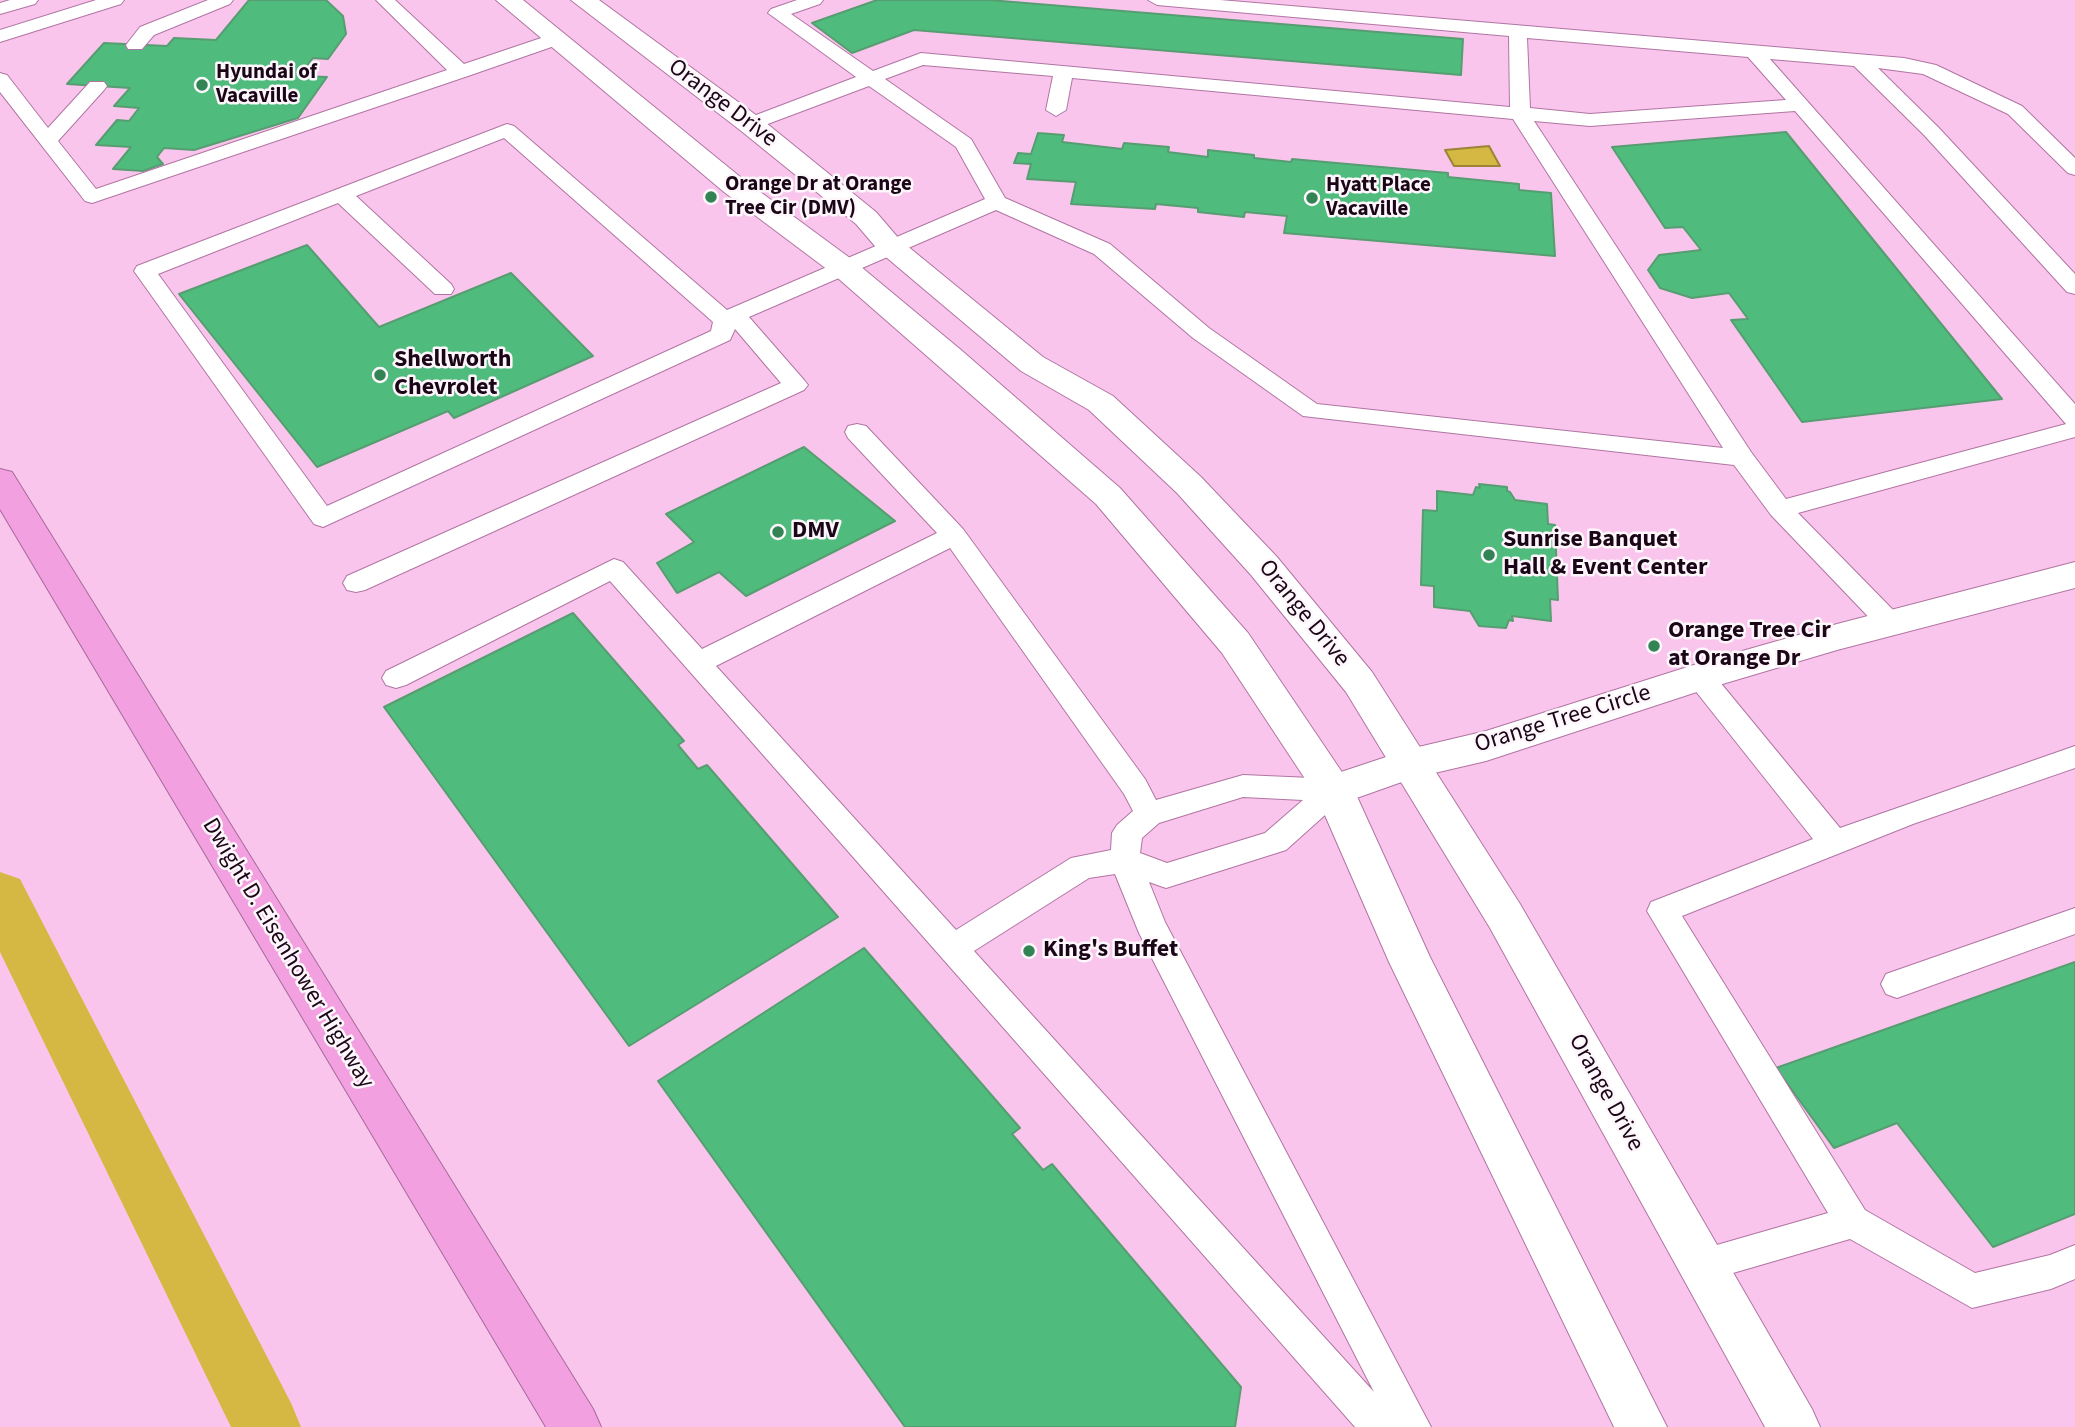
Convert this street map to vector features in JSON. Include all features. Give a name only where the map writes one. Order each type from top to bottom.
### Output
[{"type":"highway","name":"Dwight D. Eisenhower Highway","points":[[0,480],[575,1427]]},
{"type":"street","points":[[508,0],[734,186],[842,268],[950,357],[1108,496],[1234,643],[1335,790],[1411,962],[1640,1427]]},
{"type":"street","name":"Orange Drive","points":[[583,0],[750,124],[866,218],[890,246],[1032,364],[1101,403],[1189,485],[1264,566],[1359,682],[1505,916],[1794,1427]]},
{"type":"street","name":"Orange Tree Circle","points":[[1335,790],[1410,764],[1486,746],[1700,677],[1890,623],[2075,575]]},
{"type":"lane","points":[[0,9],[29,0]]},
{"type":"lane","points":[[0,36],[115,0]]},
{"type":"lane","points":[[135,45],[147,31],[224,0]]},
{"type":"lane","points":[[385,0],[461,72]]},
{"type":"lane","points":[[814,0],[778,13],[964,143],[997,202],[1036,222],[1102,249],[1201,333],[1311,411],[1742,458]]},
{"type":"lane","points":[[1157,0],[1859,60],[1929,69],[2015,110],[2075,169]]},
{"type":"lane","points":[[1518,32],[1520,115],[1742,458],[1780,509],[1890,623]]},
{"type":"lane","points":[[0,79],[92,197],[556,38]]},
{"type":"lane","points":[[1754,52],[2075,419]]},
{"type":"lane","points":[[750,124],[922,59],[1590,120],[1801,105]]},
{"type":"lane","points":[[1859,60],[1931,131],[2075,287]]},
{"type":"lane","points":[[1056,110],[1064,71]]},
{"type":"lane","points":[[48,140],[97,86]]},
{"type":"lane","points":[[355,583],[796,385],[730,317],[507,130],[145,271],[323,518],[722,335],[730,317],[997,202]]},
{"type":"lane","points":[[342,195],[443,289]]},
{"type":"lane","points":[[1780,509],[2075,429]]},
{"type":"lane","points":[[857,432],[954,535],[1135,787],[1149,814]]},
{"type":"lane","points":[[698,663],[954,535]]},
{"type":"lane","points":[[396,678],[614,568],[1380,1427]]},
{"type":"lane","points":[[1700,677],[1834,843]]},
{"type":"lane","points":[[2075,757],[1903,816],[1662,911],[1853,1222],[1972,1292],[2051,1272],[2075,1262]]},
{"type":"lane","points":[[1335,790],[1243,786],[1149,814],[1127,833],[1125,860],[1150,924],[1412,1427]]},
{"type":"lane","points":[[953,948],[1082,867],[1125,860],[1166,876],[1275,842],[1335,790]]},
{"type":"lane","points":[[1897,984],[2075,921]]},
{"type":"lane","points":[[1702,1265],[1853,1222]]},
{"type":"shaded area","points":[[1489,146],[1500,166],[1454,166],[1445,150]]},
{"type":"building","name":"Hyundai of Vacaville","points":[[249,0],[326,0],[343,16],[346,34],[328,59],[313,58],[299,76],[327,77],[298,118],[194,150],[164,148],[157,157],[163,164],[143,171],[113,169],[131,147],[96,145],[117,120],[129,121],[139,108],[114,106],[130,88],[67,84],[104,43],[167,46],[174,38],[216,40]]},
{"type":"building","points":[[877,0],[989,0],[1463,39],[1461,75],[914,30],[852,53],[812,23]]},
{"type":"building","points":[[1786,132],[2002,399],[1802,422],[1731,320],[1748,319],[1729,293],[1692,298],[1660,288],[1648,270],[1659,255],[1701,250],[1683,227],[1665,228],[1612,147]]},
{"type":"building","name":"Hyatt Place Vacaville","points":[[1038,133],[1064,135],[1062,142],[1122,149],[1124,143],[1169,147],[1168,152],[1208,157],[1208,150],[1291,162],[1292,159],[1448,173],[1448,177],[1519,184],[1519,190],[1551,193],[1555,256],[1284,233],[1287,216],[1245,212],[1244,217],[1198,212],[1198,208],[1156,204],[1155,209],[1071,204],[1076,182],[1027,179],[1031,164],[1014,163],[1018,153],[1031,154]]},
{"type":"building","points":[[307,245],[379,327],[511,273],[593,356],[454,418],[448,411],[317,467],[179,294]]},
{"type":"building","name":"DMV","points":[[804,447],[895,521],[746,596],[719,572],[677,593],[657,563],[694,542],[666,514]]},
{"type":"building","name":"Sunrise Banquet Hall & Event Center","points":[[1479,484],[1507,487],[1515,500],[1547,504],[1548,524],[1555,525],[1558,600],[1550,599],[1551,621],[1512,616],[1513,621],[1509,620],[1506,628],[1479,626],[1470,611],[1434,607],[1434,586],[1421,585],[1423,510],[1437,511],[1437,491],[1473,495],[1476,487],[1480,488]]},
{"type":"building","points":[[573,613],[684,741],[678,745],[698,769],[707,765],[838,917],[629,1046],[384,707]]},
{"type":"building","points":[[864,948],[1020,1128],[1012,1134],[1043,1170],[1052,1164],[1241,1387],[1235,1427],[905,1427],[658,1081]]},
{"type":"building","points":[[2075,962],[2075,1214],[1993,1247],[1897,1123],[1834,1148],[1776,1068]]},
{"type":"waterway","points":[[0,895],[267,1427]]},
{"type":"place","name":"Hyundai of Vacaville","points":[[202,85]]},
{"type":"place","name":"Orange Dr at Orange Tree Cir (DMV)","points":[[711,197]]},
{"type":"place","name":"Hyatt Place Vacaville","points":[[1312,198]]},
{"type":"place","name":"Shellworth Chevrolet","points":[[380,375]]},
{"type":"place","name":"DMV","points":[[778,532]]},
{"type":"place","name":"Sunrise Banquet Hall & Event Center","points":[[1489,555]]},
{"type":"place","name":"Orange Tree Cir at Orange Dr","points":[[1654,646]]},
{"type":"place","name":"King's Buffet","points":[[1029,951]]}]
